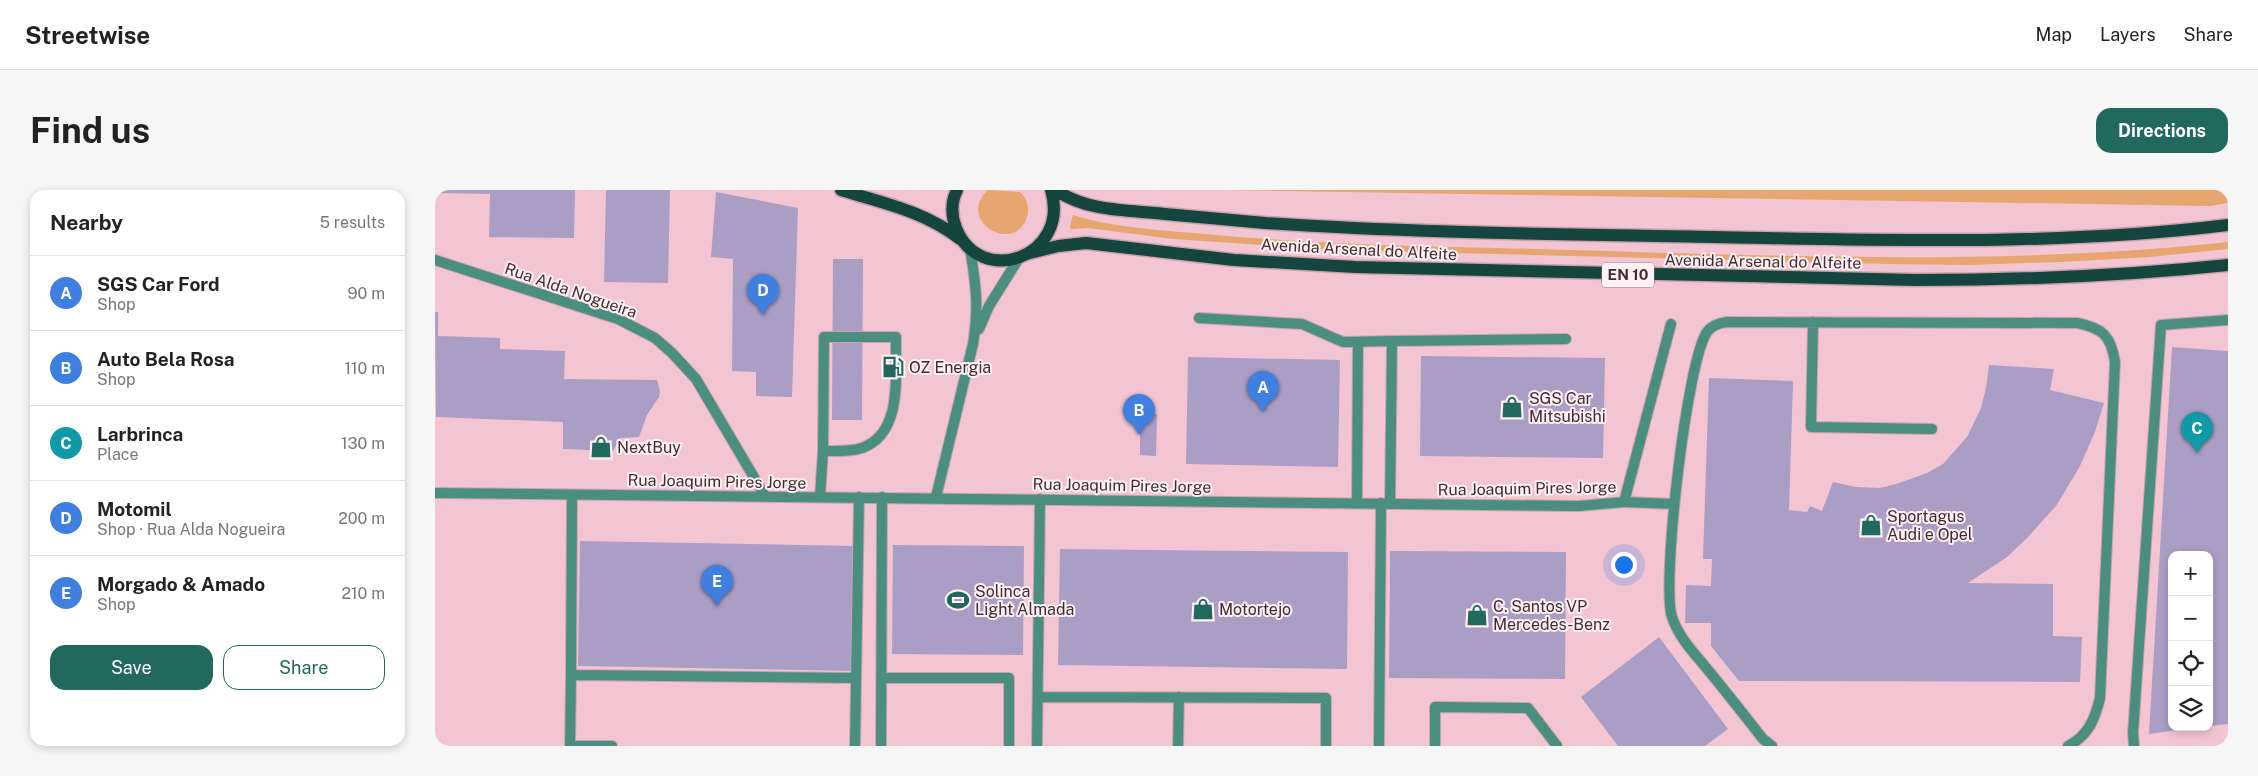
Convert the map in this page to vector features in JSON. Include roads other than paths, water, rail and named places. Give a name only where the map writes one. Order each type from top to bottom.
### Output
[{"type":"main road","points":[[841,190],[908,209],[939,224],[966,245]]},
{"type":"main road","points":[[957,190],[953,214],[966,245]]},
{"type":"main road","points":[[1025,256],[1038,247],[1050,230],[1054,210],[1051,190]]},
{"type":"main road","name":"Avenida Arsenal do Alfeite","points":[[1056,190],[1082,203],[1110,208],[1237,221],[1385,230],[1974,241],[2098,237],[2228,225]]},
{"type":"main road","name":"Avenida Arsenal do Alfeite","points":[[966,245],[984,257],[995,260],[1025,256],[1057,246],[1086,243],[1234,260],[1374,268],[1915,280],[1983,280],[2126,274],[2228,264]]},
{"type":"street","points":[[936,497],[973,344],[978,304],[966,245]]},
{"type":"street","points":[[973,344],[989,306],[1025,256]]},
{"type":"street","name":"Rua Alda Nogueira","points":[[435,260],[618,319],[655,338],[672,353],[696,380],[765,496]]},
{"type":"street","points":[[1199,318],[1302,324],[1343,342],[1566,339]]},
{"type":"street","points":[[2135,746],[2133,733],[2161,325],[2228,320]]},
{"type":"street","points":[[1772,746],[1763,738],[1676,628],[1671,615],[1669,595],[1674,504],[1683,427],[1696,367],[1706,333],[1719,323],[1727,322],[2077,323],[2092,326],[2107,337],[2112,346],[2115,362],[2100,698],[2095,717],[2083,736],[2069,746]]},
{"type":"street","points":[[1813,322],[1811,427],[1932,429]]},
{"type":"street","name":"Rua Joaquim Pires Jorge","points":[[435,493],[1040,498],[1579,506],[1624,502],[1671,324]]},
{"type":"street","points":[[820,497],[823,451],[824,337],[897,337],[894,404],[887,426],[877,440],[861,448],[823,451]]},
{"type":"street","points":[[1379,746],[1392,341]]},
{"type":"street","points":[[1357,503],[1358,342]]},
{"type":"street","points":[[572,495],[570,746],[612,746]]},
{"type":"street","points":[[855,746],[859,497]]},
{"type":"street","points":[[881,746],[882,497]]},
{"type":"street","points":[[1037,746],[1040,498]]},
{"type":"street","points":[[1624,502],[1674,504]]},
{"type":"street","points":[[571,675],[856,678]]},
{"type":"street","points":[[881,678],[1009,678],[1009,746]]},
{"type":"street","points":[[1038,697],[1326,698],[1326,746]]},
{"type":"street","points":[[1178,746],[1179,698]]},
{"type":"street","points":[[1435,746],[1435,707],[1528,708],[1557,746]]},
{"type":"place","name":"Motomil","points":[[763,315]]},
{"type":"place","name":"OZ Energia","points":[[893,367]]},
{"type":"place","name":"SGS Car Mitsubishi","points":[[1512,407]]},
{"type":"place","name":"SGS Car Ford","points":[[1263,412]]},
{"type":"place","name":"Auto Bela Rosa","points":[[1139,435]]},
{"type":"place","name":"NextBuy","points":[[601,447]]},
{"type":"place","name":"Larbrinca","points":[[2197,453]]},
{"type":"place","name":"Sportagus Audi e Opel","points":[[1871,525]]},
{"type":"place","name":"Solinca Light Almada","points":[[958,600]]},
{"type":"place","name":"Morgado & Amado","points":[[717,606]]},
{"type":"place","name":"Motortejo","points":[[1203,609]]},
{"type":"place","name":"C. Santos VP Mercedes-Benz","points":[[1477,615]]}]
